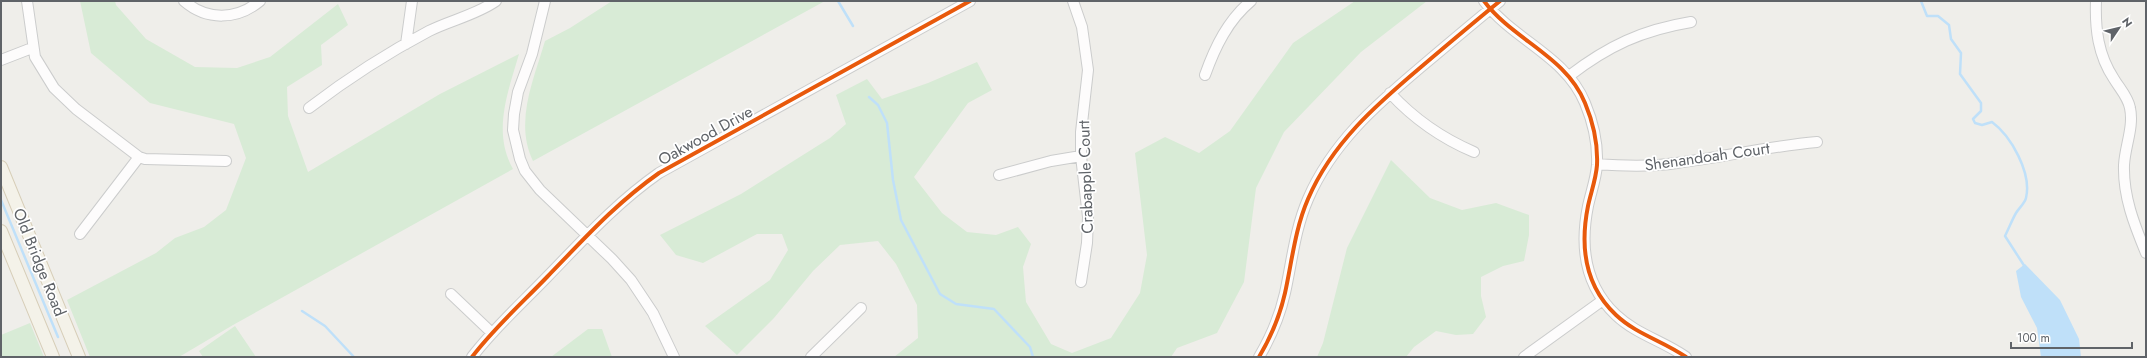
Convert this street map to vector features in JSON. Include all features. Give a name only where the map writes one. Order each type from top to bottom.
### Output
[{"type":"main road","name":"Old Bridge Road","points":[[1,167],[79,357]]},
{"type":"main road","name":"Old Bridge Road","points":[[1,231],[53,357]]},
{"type":"street","points":[[27,1],[32,48],[43,74],[64,99],[139,157],[145,159],[226,161]]},
{"type":"street","points":[[184,1],[202,12],[220,16],[238,14],[260,1]]},
{"type":"street","points":[[406,44],[412,1]]},
{"type":"street","points":[[308,108],[355,74],[406,44],[432,30],[485,8],[496,1]]},
{"type":"street","points":[[545,1],[532,54],[518,92],[514,114],[516,146],[522,165],[533,182],[612,258],[645,300],[662,329],[674,357]]},
{"type":"street","name":"Oakwood Drive","points":[[472,357],[492,333],[586,234],[617,205],[659,173],[970,1]]},
{"type":"street","name":"Crabapple Court","points":[[1074,1],[1082,27],[1088,70],[1081,132],[1081,156],[1088,217],[1087,244],[1081,282]]},
{"type":"street","points":[[1205,75],[1226,30],[1237,15],[1251,1]]},
{"type":"street","points":[[1259,357],[1274,327],[1281,308],[1297,233],[1308,199],[1318,179],[1342,142],[1359,122],[1487,5],[1500,1]]},
{"type":"street","points":[[2096,1],[2099,50],[2111,75],[2126,96],[2130,109],[2131,123],[2126,148],[2125,182],[2130,211],[2146,253]]},
{"type":"street","points":[[1487,5],[1517,34],[1541,50],[1569,76],[1577,87],[1591,117],[1596,146],[1597,164],[1584,231],[1584,248],[1589,273],[1603,300],[1625,323],[1686,357]]},
{"type":"street","points":[[1569,76],[1592,59],[1624,41],[1653,30],[1691,22]]},
{"type":"street","points":[[1,60],[32,48]]},
{"type":"street","points":[[1390,93],[1417,120],[1436,134],[1474,152]]},
{"type":"street","name":"Shenandoah Court","points":[[1597,164],[1650,166],[1677,163],[1777,146],[1817,142]]},
{"type":"street","points":[[1000,175],[1044,163],[1081,156]]},
{"type":"street","points":[[80,234],[139,157]]},
{"type":"street","points":[[451,294],[492,333]]},
{"type":"street","points":[[1524,357],[1603,300]]},
{"type":"street","points":[[811,357],[861,308]]},
{"type":"green space","points":[[80,1],[115,1],[116,5],[146,39],[195,67],[237,68],[270,57],[338,4],[348,25],[321,45],[322,65],[287,87],[288,116],[308,172],[440,94],[519,54],[510,83],[504,112],[503,126],[507,155],[513,169],[233,325],[179,357],[90,357],[67,300],[156,253],[175,238],[204,227],[226,210],[246,158],[234,124],[150,103],[91,53]]},
{"type":"green space","points":[[612,1],[825,1],[533,161],[525,131],[526,116],[531,85],[545,41],[570,28]]},
{"type":"green space","points":[[1355,1],[1427,1],[1361,52],[1284,132],[1256,188],[1244,282],[1217,333],[1177,348],[1171,357],[894,357],[918,338],[917,305],[896,264],[878,241],[840,245],[813,271],[774,318],[737,355],[705,326],[770,280],[788,250],[782,234],[757,234],[703,263],[676,255],[660,235],[741,194],[830,138],[846,124],[836,95],[867,79],[882,99],[928,83],[977,62],[992,90],[968,103],[914,177],[942,213],[967,232],[996,235],[1018,227],[1031,244],[1023,267],[1026,302],[1051,344],[1072,353],[1111,338],[1140,293],[1147,255],[1135,153],[1165,137],[1199,153],[1230,131],[1293,43]]},
{"type":"green space","points":[[1391,160],[1430,198],[1462,210],[1496,203],[1529,215],[1529,235],[1524,261],[1503,266],[1481,277],[1481,296],[1486,317],[1473,334],[1456,335],[1436,331],[1414,347],[1406,357],[1317,357],[1323,343],[1347,248]]},
{"type":"green space","points":[[30,323],[44,357],[1,357],[1,335]]},
{"type":"green space","points":[[235,326],[256,357],[203,357],[199,351]]},
{"type":"green space","points":[[588,329],[602,329],[612,357],[551,357]]},
{"type":"water","points":[[2025,264],[2060,300],[2079,339],[2081,357],[2041,357],[2037,328],[2021,297],[2016,271]]},
{"type":"waterway","points":[[838,1],[853,26]]},
{"type":"waterway","points":[[1921,1],[1927,16],[1938,16],[1949,25],[1951,39],[1961,53],[1960,74],[1981,103],[1981,111],[1973,119],[1975,123],[1982,125],[1992,122],[1999,128],[2013,146],[2023,167],[2027,188],[2026,198],[2016,213],[2005,236],[2025,267]]},
{"type":"waterway","points":[[869,97],[878,105],[887,123],[893,180],[901,220],[940,294],[956,304],[994,309],[1030,347],[1033,357]]},
{"type":"waterway","points":[[1,200],[58,337]]},
{"type":"waterway","points":[[302,311],[325,326],[354,357]]},
{"type":"cycle path","points":[[472,357],[499,326],[600,222],[628,197],[659,173],[970,1]]},
{"type":"cycle path","points":[[1484,1],[1509,27],[1552,60],[1565,73],[1576,87],[1588,110],[1596,141],[1597,165],[1588,206],[1585,250],[1587,265],[1597,291],[1606,304],[1624,322],[1686,357]]},
{"type":"cycle path","points":[[1259,357],[1271,334],[1281,309],[1297,233],[1304,210],[1308,199],[1329,160],[1357,126],[1388,96],[1500,1]]}]
